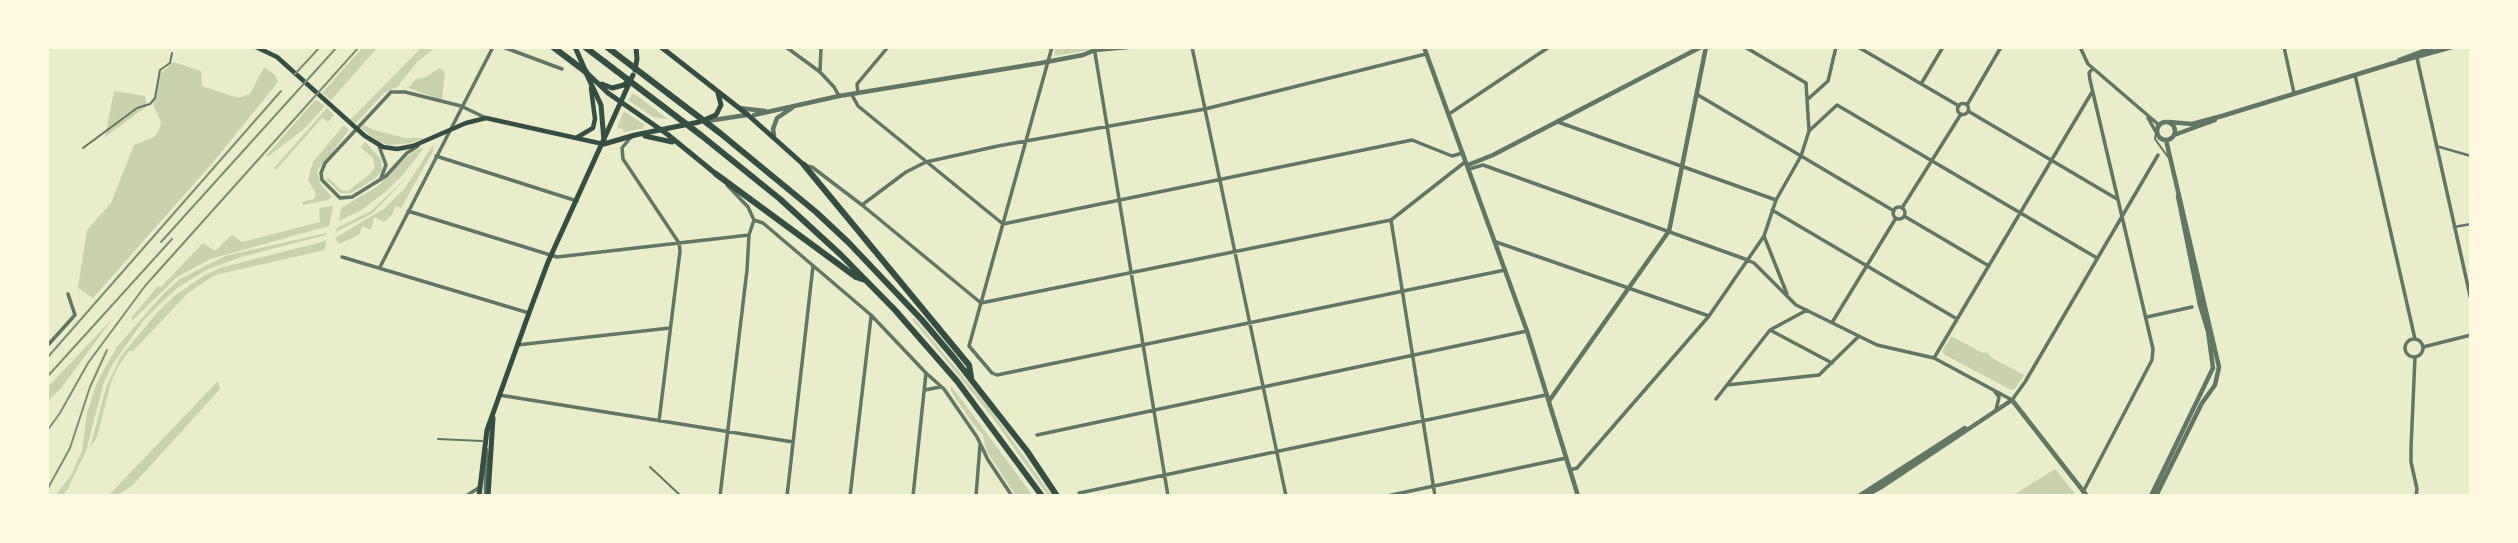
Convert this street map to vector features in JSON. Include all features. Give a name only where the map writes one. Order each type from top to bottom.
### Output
[{"type":"highway","points":[[553,47],[586,72]]},
{"type":"highway","points":[[585,47],[702,135],[780,199],[867,281],[957,381],[1042,496]]},
{"type":"highway","points":[[607,47],[720,133],[848,242],[922,320],[972,379],[1027,451],[1057,496]]},
{"type":"highway","points":[[804,165],[969,365],[972,379]]},
{"type":"highway","points":[[716,174],[856,277],[867,281]]},
{"type":"main road","points":[[256,47],[277,57],[379,146],[402,148],[486,118],[604,144],[716,116],[721,105],[718,92]]},
{"type":"main road","points":[[575,47],[601,104],[604,144]]},
{"type":"main road","points":[[485,492],[485,444],[499,395],[528,313],[552,256],[634,75],[636,47]]},
{"type":"main road","points":[[661,47],[751,115],[804,165]]},
{"type":"main road","points":[[586,72],[716,174]]},
{"type":"main road","points":[[598,83],[612,88],[624,85],[634,75]]},
{"type":"main road","points":[[576,138],[593,128],[595,119],[591,84]]},
{"type":"main road","points":[[635,135],[656,136],[684,148]]},
{"type":"main road","points":[[479,496],[485,492],[494,430],[493,415]]},
{"type":"street","points":[[380,267],[493,47]]},
{"type":"street","points":[[503,47],[562,69]]},
{"type":"street","points":[[786,47],[820,72],[834,86],[839,96]]},
{"type":"street","points":[[820,72],[821,47]]},
{"type":"street","points":[[888,47],[857,85],[855,95],[858,106],[1003,224],[1412,139],[1452,156],[1463,153]]},
{"type":"street","points":[[1052,47],[969,346],[988,369],[997,375],[1505,270]]},
{"type":"street","points":[[699,122],[1047,62],[1083,55],[1095,48],[1128,47]]},
{"type":"street","points":[[1192,47],[1286,496]]},
{"type":"street","points":[[1449,114],[1549,47]]},
{"type":"street","points":[[981,303],[1391,219],[1468,167],[1700,47]]},
{"type":"street","points":[[1548,401],[1669,231],[1706,47]]},
{"type":"street","points":[[1570,470],[1577,468],[1709,316],[1764,236],[1776,200],[1801,156],[1809,131],[1805,83],[1745,47]]},
{"type":"street","points":[[1807,100],[1828,81],[1836,47]]},
{"type":"street","points":[[1858,47],[1959,106],[1966,105]]},
{"type":"street","points":[[1921,84],[1943,47]]},
{"type":"street","points":[[2001,47],[1966,105],[1968,111],[2117,199]]},
{"type":"street","points":[[2080,47],[2093,68],[2159,125]]},
{"type":"street","points":[[2284,47],[2295,94]]},
{"type":"street","points":[[2394,63],[2423,49],[2434,47]]},
{"type":"street","points":[[2166,140],[2222,117],[2452,47]]},
{"type":"street","points":[[1095,48],[1168,496]]},
{"type":"street","points":[[862,205],[906,172],[926,162],[1205,109],[1425,49],[1527,331],[1576,495]]},
{"type":"street","points":[[2406,61],[2423,54],[2423,49]]},
{"type":"street","points":[[2417,58],[2471,300]]},
{"type":"street","points":[[1468,167],[1483,165],[1749,261],[1796,305],[1877,345],[1934,358],[2012,400],[2085,494],[2152,360],[2153,349],[2092,90],[2089,73],[2093,68]]},
{"type":"street","points":[[2355,75],[2415,339]]},
{"type":"street","points":[[1934,358],[2092,90]]},
{"type":"street","points":[[423,142],[408,153],[391,172],[352,197],[337,196],[324,183],[321,173],[326,163],[391,92],[405,92],[461,106],[486,118]]},
{"type":"street","points":[[1698,94],[1894,211],[1896,218]]},
{"type":"street","points":[[774,136],[773,128],[777,118],[798,105]]},
{"type":"street","points":[[1809,131],[1837,105],[2097,258]]},
{"type":"street","points":[[1959,106],[1961,114]]},
{"type":"street","points":[[739,108],[770,111]]},
{"type":"street","points":[[1894,211],[1902,208],[1961,114],[1968,111]]},
{"type":"street","points":[[2147,116],[2161,139],[2166,140]]},
{"type":"street","points":[[2159,125],[2169,122],[2192,124],[2222,117]]},
{"type":"street","points":[[1558,122],[1776,200]]},
{"type":"street","points":[[2169,122],[2175,129],[2174,135]]},
{"type":"street","points":[[2157,131],[2159,125]]},
{"type":"street","points":[[635,135],[622,148],[622,159],[679,243],[680,251],[660,421]]},
{"type":"street","points":[[2153,496],[2202,403],[2215,385],[2219,367],[2166,140]]},
{"type":"street","points":[[379,146],[386,166],[380,180]]},
{"type":"street","points":[[2436,146],[2471,156]]},
{"type":"street","points":[[1865,496],[2012,400],[2158,155]]},
{"type":"street","points":[[436,156],[577,201]]},
{"type":"street","points":[[804,165],[812,167],[862,205],[981,303]]},
{"type":"street","points":[[2153,496],[2213,368],[2208,331],[2200,305],[2173,171]]},
{"type":"street","points":[[716,174],[748,207],[754,220],[749,234],[720,496]]},
{"type":"street","points":[[2177,193],[2180,205],[2183,206]]},
{"type":"street","points":[[1902,208],[1904,216]]},
{"type":"street","points":[[1772,210],[1957,319]]},
{"type":"street","points":[[408,211],[558,257],[749,234]]},
{"type":"street","points":[[1832,322],[1896,218],[1904,216],[1989,266]]},
{"type":"street","points":[[1391,219],[1435,496]]},
{"type":"street","points":[[754,220],[763,223],[871,315],[926,373],[947,391],[1012,496]]},
{"type":"street","points":[[2455,227],[2471,224]]},
{"type":"street","points":[[1764,236],[1787,296]]},
{"type":"street","points":[[1495,242],[1709,316]]},
{"type":"street","points":[[342,257],[528,313]]},
{"type":"street","points":[[787,496],[813,266]]},
{"type":"street","points":[[47,346],[75,315],[68,294]]},
{"type":"street","points":[[2146,317],[2192,307]]},
{"type":"street","points":[[1716,399],[1770,331],[1807,310]]},
{"type":"street","points":[[850,496],[871,315]]},
{"type":"street","points":[[869,335],[879,324]]},
{"type":"street","points":[[517,345],[670,328]]},
{"type":"street","points":[[1037,435],[1527,331]]},
{"type":"street","points":[[1770,331],[1832,363]]},
{"type":"street","points":[[2423,347],[2471,335]]},
{"type":"street","points":[[1727,386],[1819,376],[1859,336]]},
{"type":"street","points":[[2415,339],[2421,342],[2423,347],[2421,353],[2415,357],[2406,353],[2405,347],[2407,342],[2415,339]]},
{"type":"street","points":[[2415,357],[2411,462],[2416,496]]},
{"type":"street","points":[[913,496],[926,373]]},
{"type":"street","points":[[925,390],[941,387]]},
{"type":"street","points":[[1994,390],[1999,397],[1996,410]]},
{"type":"street","points":[[499,395],[793,442]]},
{"type":"street","points":[[1080,494],[1546,395]]},
{"type":"street","points":[[1859,496],[1955,433],[1978,421]]},
{"type":"street","points":[[976,496],[980,443]]},
{"type":"street","points":[[1387,496],[1566,458]]},
{"type":"street","points":[[979,471],[988,460]]},
{"type":"street","points":[[466,496],[485,492],[494,496]]},
{"type":"lane","points":[[83,148],[137,108],[150,104],[155,98],[160,70],[170,63],[172,53]]},
{"type":"lane","points":[[2157,131],[2155,139],[2170,160]]},
{"type":"lane","points":[[438,439],[485,444]]},
{"type":"lane","points":[[650,467],[681,496]]},
{"type":"green space","points":[[363,47],[378,47],[331,100],[322,93]]},
{"type":"green space","points":[[422,47],[436,47],[418,61],[397,87],[384,93],[356,123],[350,120]]},
{"type":"green space","points":[[1056,47],[1091,47],[1090,50],[1054,56]]},
{"type":"green space","points":[[173,62],[201,71],[202,86],[238,98],[250,94],[264,67],[275,75],[278,82],[215,160],[93,298],[78,288],[87,230],[111,203],[134,145],[154,137],[159,131],[161,122],[153,104],[160,74]]},
{"type":"green space","points":[[440,68],[445,72],[442,100],[408,88],[416,79],[426,77]]},
{"type":"green space","points":[[114,91],[145,96],[147,106],[105,137]]},
{"type":"green space","points":[[633,93],[668,119],[653,117],[628,100]]},
{"type":"green space","points":[[316,99],[325,106],[305,128],[266,156]]},
{"type":"green space","points":[[327,108],[334,115],[328,122],[322,118],[276,170],[274,168]]},
{"type":"green space","points":[[624,111],[645,125],[642,127],[645,128],[624,132],[622,128],[619,129],[617,127]]},
{"type":"green space","points":[[344,125],[349,130],[317,171],[321,185],[332,197],[303,205],[302,202],[314,199],[316,193],[308,180],[313,162]]},
{"type":"green space","points":[[364,125],[405,138],[424,138],[411,143],[389,145],[378,141],[361,128]]},
{"type":"green space","points":[[365,142],[381,159],[382,170],[377,177],[351,193],[340,193],[327,180],[328,177],[341,190],[348,191],[375,167],[373,158],[360,147]]},
{"type":"green space","points":[[433,145],[433,151],[401,208],[395,206],[392,215],[384,222],[374,217],[371,230],[362,226],[359,235],[339,244],[335,238],[385,208],[405,188]]},
{"type":"green space","points":[[424,148],[386,191],[363,209],[339,221],[341,208],[378,186],[408,156]]},
{"type":"green space","points":[[408,176],[373,213],[336,232],[337,228],[371,211]]},
{"type":"green space","points":[[333,206],[329,226],[210,259],[177,277],[133,320],[131,318],[158,286],[161,287],[203,243],[215,251],[232,235],[242,242],[320,222],[319,208]]},
{"type":"green space","points":[[326,233],[241,257],[206,270],[177,288],[160,304],[144,320],[112,365],[103,385],[86,451],[67,490],[62,496],[55,496],[71,475],[82,451],[87,413],[97,382],[117,347],[163,294],[180,279],[225,256]]},
{"type":"green space","points":[[326,241],[325,250],[215,275],[188,293],[133,351],[129,351],[118,367],[111,382],[97,437],[90,448],[106,387],[121,356],[173,297],[205,275],[223,267]]},
{"type":"green space","points":[[113,318],[62,387],[47,402],[47,388]]},
{"type":"green space","points":[[914,318],[988,406],[1052,496],[1048,496],[992,417],[912,319]]},
{"type":"green space","points":[[1951,336],[1983,353],[1987,352],[1992,358],[2024,375],[2015,389],[2011,390],[1945,355],[1942,351]]},
{"type":"green space","points":[[218,381],[220,389],[132,486],[116,496],[108,496]]},
{"type":"green space","points":[[951,386],[1033,496],[1016,496],[986,450],[983,435],[951,391]]},
{"type":"green space","points":[[2055,469],[2077,496],[2012,496]]},
{"type":"railway","points":[[294,75],[320,47]]},
{"type":"railway","points":[[161,242],[337,47]]},
{"type":"railway","points":[[47,431],[88,363],[145,286],[359,47]]},
{"type":"railway","points":[[47,358],[281,91]]},
{"type":"railway","points":[[47,377],[172,239]]},
{"type":"railway","points":[[47,490],[70,448],[90,387],[107,350]]}]
